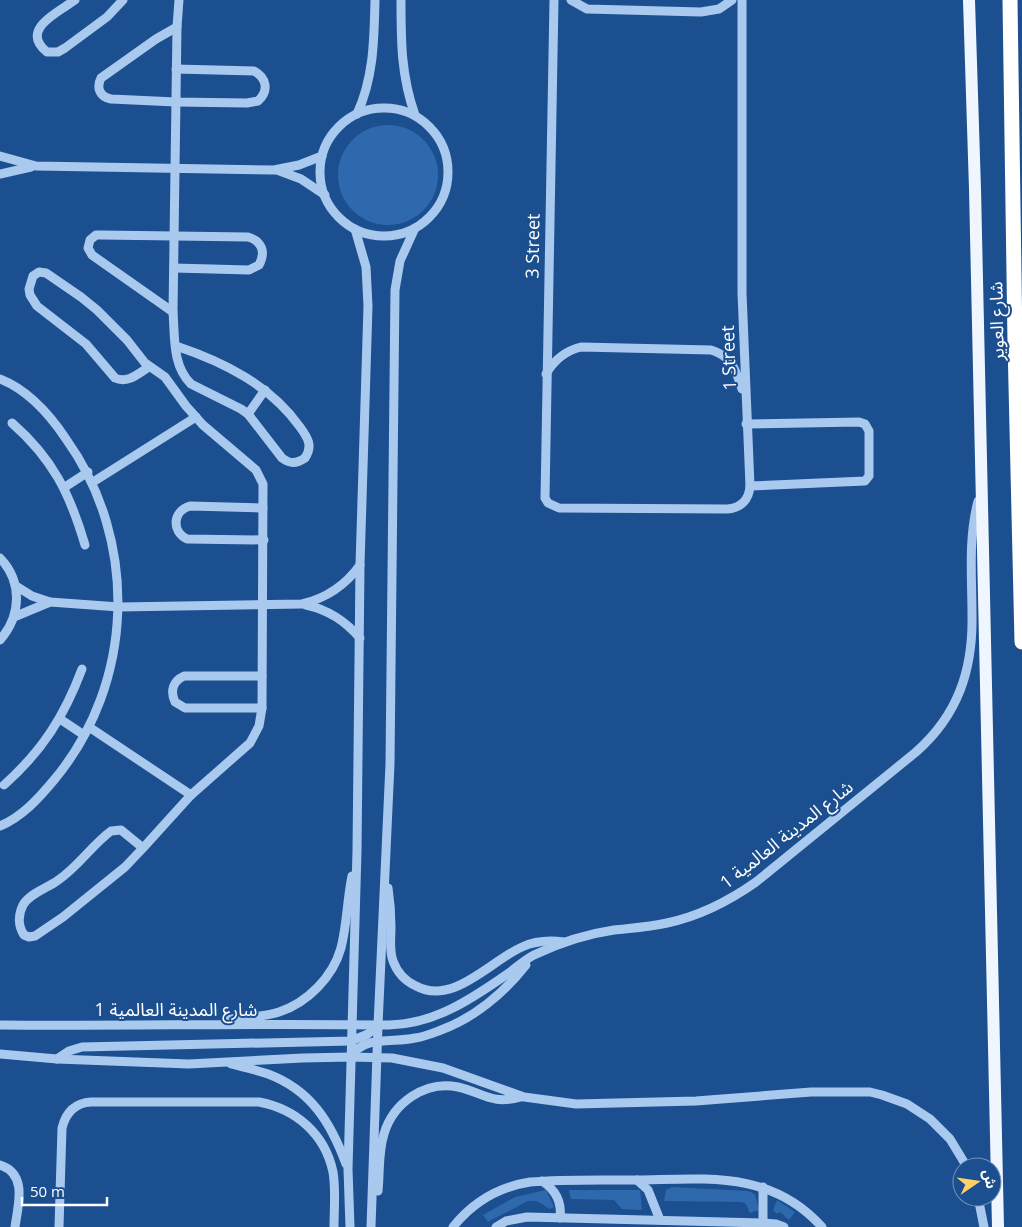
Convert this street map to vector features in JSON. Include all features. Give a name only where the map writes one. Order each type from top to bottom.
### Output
[{"type":"highway","name":"شارع العوير","points":[[1010,0],[1022,642]]},
{"type":"main road","points":[[969,0],[998,1227]]},
{"type":"street","points":[[76,0],[46,19],[39,28],[38,39],[47,52],[58,52],[65,48],[107,16],[124,0]]},
{"type":"street","points":[[176,346],[213,360],[266,390],[287,411],[309,440],[310,446],[305,458],[293,463],[282,458],[248,414],[191,384],[181,371],[178,363],[176,346],[173,312],[176,69],[179,0]]},
{"type":"street","points":[[357,114],[368,85],[374,49],[375,0]]},
{"type":"street","points":[[401,0],[403,72],[415,116]]},
{"type":"street","name":"3 Street","points":[[554,0],[544,498],[553,507],[559,508],[727,509],[739,507],[744,503],[748,498],[750,486]]},
{"type":"street","points":[[571,0],[587,9],[701,12],[719,9],[732,0]]},
{"type":"street","name":"1 Street","points":[[742,0],[742,284],[746,424],[750,486]]},
{"type":"street","points":[[176,69],[254,71],[263,77],[266,88],[262,98],[253,103],[176,102],[106,98],[98,89],[98,83],[105,74],[177,27]]},
{"type":"street","points":[[373,108],[391,108],[415,116],[433,130],[444,150],[448,172],[447,183],[439,205],[424,222],[415,228],[398,234],[381,236],[355,229],[337,215],[325,195],[320,176],[322,156],[332,134],[344,122],[357,114],[373,108]]},
{"type":"street","points":[[0,156],[36,166]]},
{"type":"street","points":[[0,174],[36,166],[274,170],[322,156]]},
{"type":"street","points":[[274,170],[301,179],[325,195]]},
{"type":"street","points":[[371,1222],[390,764],[395,290],[400,261],[415,228]]},
{"type":"street","points":[[350,1227],[348,1169],[357,852],[360,565],[368,306],[366,267],[355,229]]},
{"type":"street","points":[[173,312],[92,255],[89,252],[88,244],[90,240],[96,235],[248,237],[258,242],[263,253],[259,264],[249,270],[174,268]]},
{"type":"street","points":[[144,848],[121,830],[111,831],[69,872],[26,901],[19,919],[24,935],[29,937],[35,936],[105,884],[144,848],[191,795],[250,744],[259,726],[262,708],[264,540],[263,484],[259,474],[196,417],[165,377],[149,367],[113,325],[81,297],[46,273],[39,272],[33,276],[30,295],[37,306],[86,344],[115,378],[128,380],[149,367]]},
{"type":"street","points":[[546,374],[560,356],[581,347],[711,350],[725,356],[730,361],[735,368],[745,397]]},
{"type":"street","points":[[0,379],[18,388],[40,407],[59,429],[88,472],[101,502],[112,542],[119,607],[109,669],[89,727],[60,772],[46,789],[15,819],[0,826]]},
{"type":"street","points":[[248,414],[266,390]]},
{"type":"street","points":[[93,482],[196,417]]},
{"type":"street","points":[[746,424],[859,422],[865,424],[869,431],[869,476],[865,481],[750,486]]},
{"type":"street","points":[[12,423],[38,448],[64,487],[75,512],[85,545]]},
{"type":"street","points":[[64,487],[88,472]]},
{"type":"street","name":"شارع المدينة العالمية 1","points":[[0,1025],[378,1025],[413,1023],[448,1011],[504,977],[532,956],[565,942],[599,933],[650,926],[682,919],[728,900],[763,877],[928,742],[954,706],[966,672],[972,617],[970,552],[974,520],[982,489]]},
{"type":"street","points":[[263,508],[190,506],[179,513],[176,522],[178,531],[187,539],[264,540]]},
{"type":"street","points":[[0,558],[12,574],[16,586],[17,602],[14,617],[0,640]]},
{"type":"street","points":[[16,586],[32,596],[50,602],[119,607],[302,604],[316,601],[333,592],[348,580],[360,565]]},
{"type":"street","points":[[14,617],[50,602]]},
{"type":"street","points":[[302,604],[331,613],[352,628],[360,638]]},
{"type":"street","points":[[4,785],[34,756],[60,719],[74,691],[82,669]]},
{"type":"street","points":[[262,676],[184,676],[175,682],[172,690],[175,702],[185,708],[262,708]]},
{"type":"street","points":[[60,719],[84,736]]},
{"type":"street","points":[[89,727],[191,795]]},
{"type":"street","points":[[188,1024],[263,1016],[280,1012],[296,1004],[324,981],[340,950],[357,852]]},
{"type":"street","points":[[385,868],[391,911],[392,955],[401,974],[418,988],[432,991],[446,990],[460,985],[522,947],[539,941],[565,942]]},
{"type":"street","points":[[351,1057],[362,1045],[415,1039],[443,1030],[464,1019],[506,988],[532,956]]},
{"type":"street","points":[[57,1059],[69,1051],[82,1047],[352,1041],[364,1036],[378,1025]]},
{"type":"street","points":[[0,1054],[57,1059],[189,1064],[378,1057],[443,1068],[524,1097],[576,1104],[696,1101],[811,1092],[870,1092],[894,1098],[930,1119],[950,1139],[962,1157]]},
{"type":"street","points":[[222,1062],[268,1074],[302,1094],[319,1110],[327,1121],[339,1144],[348,1169]]},
{"type":"street","points":[[371,1222],[378,1191],[384,1134],[391,1118],[409,1098],[425,1089],[443,1086],[461,1088],[495,1099],[524,1097]]},
{"type":"street","points":[[59,1227],[62,1128],[67,1114],[78,1105],[92,1102],[258,1102],[279,1107],[294,1114],[306,1124],[326,1151],[333,1174],[334,1227]]},
{"type":"street","points":[[0,1165],[12,1172],[18,1182],[20,1194],[15,1227]]},
{"type":"street","points":[[453,1227],[468,1210],[486,1197],[518,1184],[542,1181],[716,1179],[740,1182],[777,1192],[796,1204],[822,1227]]},
{"type":"street","points":[[638,1180],[648,1190],[660,1220]]},
{"type":"street","points":[[542,1181],[552,1188],[558,1199],[560,1218]]},
{"type":"street","points":[[763,1187],[763,1225]]},
{"type":"street","points":[[980,1207],[984,1227]]},
{"type":"street","points":[[496,1227],[522,1218],[660,1220],[739,1225],[776,1224],[784,1227]]},
{"type":"shaded area","points":[[388,125],[407,129],[424,139],[434,156],[438,175],[434,194],[424,211],[407,221],[388,225],[369,221],[352,211],[342,194],[338,175],[342,156],[352,139],[369,129]]},
{"type":"shaded area","points":[[672,1187],[748,1191],[755,1194],[759,1210],[750,1213],[746,1204],[742,1202],[664,1201],[666,1190]]},
{"type":"shaded area","points":[[546,1190],[554,1207],[549,1209],[539,1202],[531,1201],[523,1203],[488,1222],[483,1215],[515,1197]]},
{"type":"shaded area","points":[[569,1190],[640,1190],[642,1210],[622,1209],[614,1200],[571,1199]]},
{"type":"shaded area","points":[[777,1200],[795,1212],[789,1220],[780,1212],[777,1214],[773,1210]]}]
